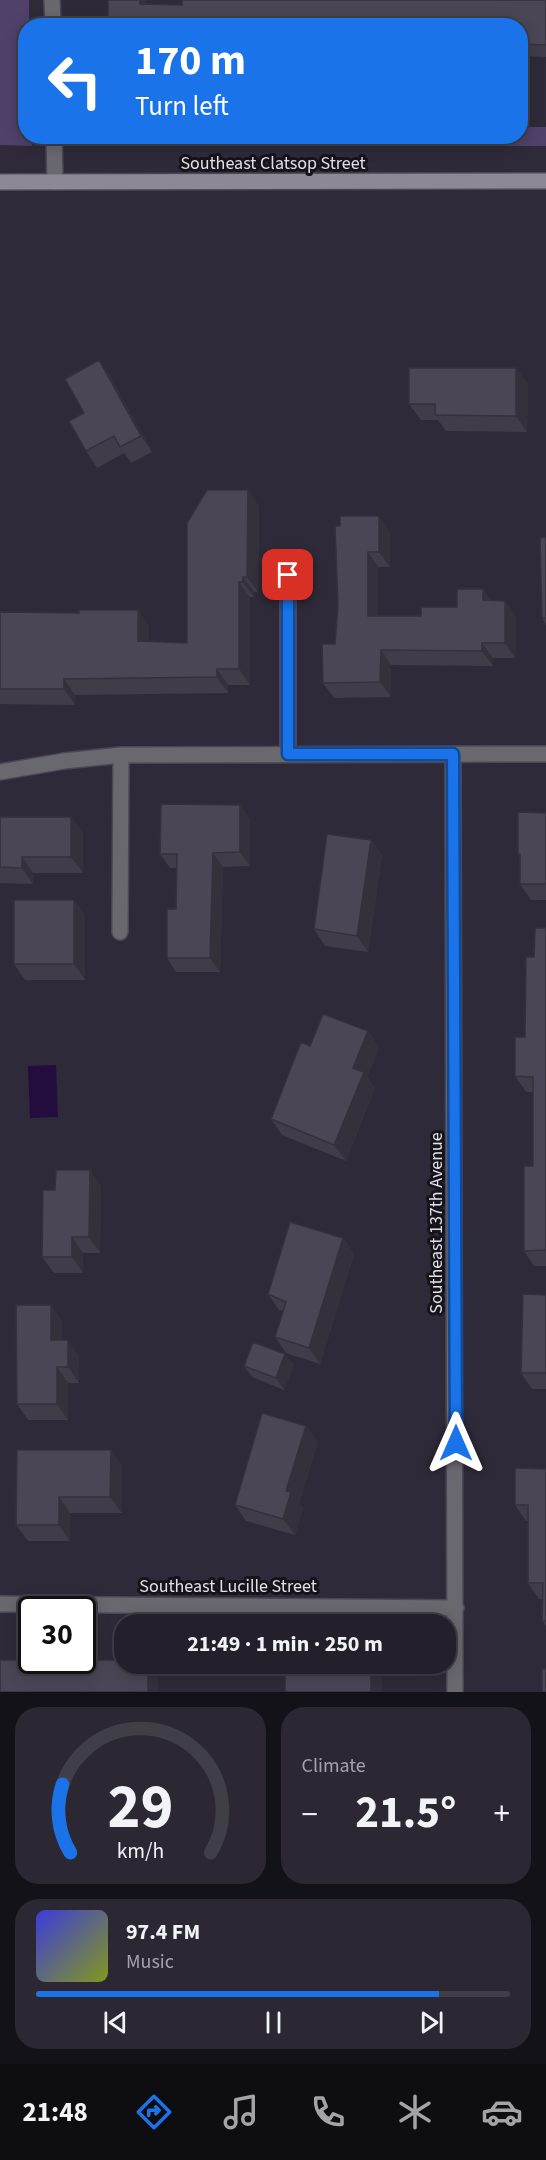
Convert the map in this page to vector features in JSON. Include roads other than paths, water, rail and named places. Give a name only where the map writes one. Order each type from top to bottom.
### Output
[{"type":"street","points":[[52,0],[53,18]]},
{"type":"street","points":[[54,144],[55,182]]},
{"type":"street","name":"Southeast Clatsop Street","points":[[0,182],[546,181]]},
{"type":"street","points":[[288,575],[288,754]]},
{"type":"street","name":"Southeast 137th Avenue","points":[[453,754],[455,1692]]},
{"type":"street","points":[[0,772],[64,761],[121,755],[546,754]]},
{"type":"street","points":[[120,932],[121,755]]},
{"type":"street","name":"Southeast Lucille Street","points":[[0,1604],[456,1608]]}]
